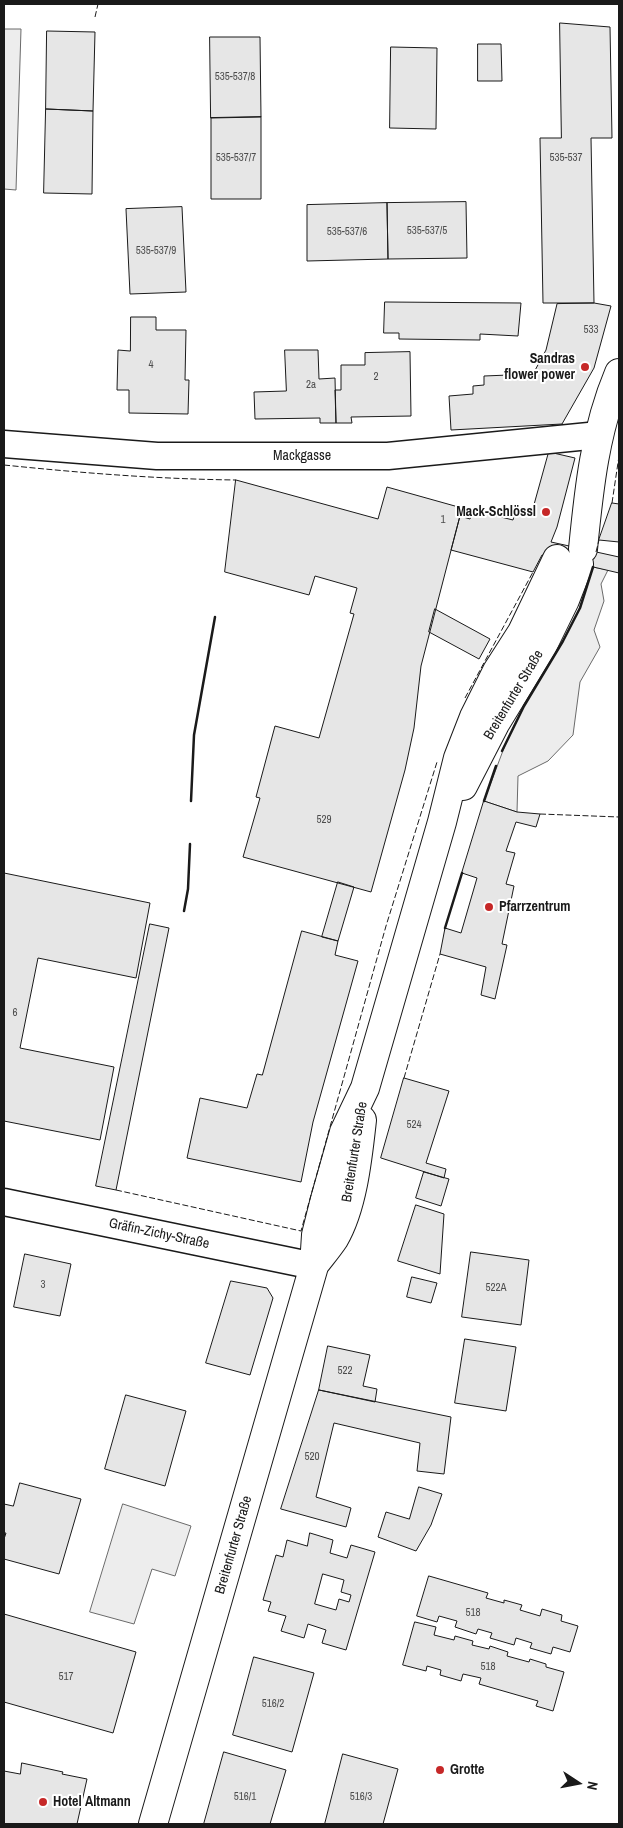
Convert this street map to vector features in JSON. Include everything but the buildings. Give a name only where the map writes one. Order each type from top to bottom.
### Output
[{"type":"main road","name":"Breitenfurter Straße","points":[[153,1824],[314,1266],[316,1235],[344,1132],[365,1088],[442,822],[474,766],[495,724],[542,647],[565,600],[570,554],[590,480],[599,435],[619,373]]},
{"type":"street","name":"Mackgasse","points":[[4,444],[157,456],[388,456],[599,435]]},
{"type":"street","name":"Gräfin-Zichy-Straße","points":[[4,1202],[314,1266]]},
{"type":"shaded area","points":[[4,29],[21,29],[16,190],[4,189]]},
{"type":"shaded area","points":[[593,567],[608,570],[601,584],[604,601],[594,630],[600,647],[580,682],[573,735],[548,761],[518,776],[517,812],[484,801],[507,740],[524,706],[563,641],[580,608]]},
{"type":"shaded area","points":[[123,1504],[191,1526],[175,1576],[152,1569],[134,1624],[90,1612]]},
{"type":"fence","points":[[95,17],[98,4]]},
{"type":"fence","points":[[612,503],[619,456]]},
{"type":"fence","points":[[4,465],[120,475],[236,480]]},
{"type":"fence","points":[[596,552],[599,540]]},
{"type":"fence","points":[[465,698],[533,572]]},
{"type":"fence","points":[[116,1190],[301,1231],[386,926],[437,762]]},
{"type":"fence","points":[[540,814],[619,817]]},
{"type":"fence","points":[[404,1078],[440,954]]},
{"type":"wall","points":[[502,751],[524,706],[563,641],[580,608],[593,567]]},
{"type":"wall","points":[[191,801],[194,735],[215,617]]},
{"type":"wall","points":[[484,801],[496,766]]},
{"type":"wall","points":[[184,911],[188,889],[190,844]]},
{"type":"wall","points":[[445,928],[462,873]]},
{"type":"place","name":"Sandras flower power","points":[[585,367]]},
{"type":"place","name":"Mack-Schlössl","points":[[546,512]]},
{"type":"place","name":"Pfarrzentrum","points":[[489,907]]},
{"type":"place","name":"Grotte","points":[[440,1770]]},
{"type":"place","name":"Hotel Altmann","points":[[43,1802]]}]
